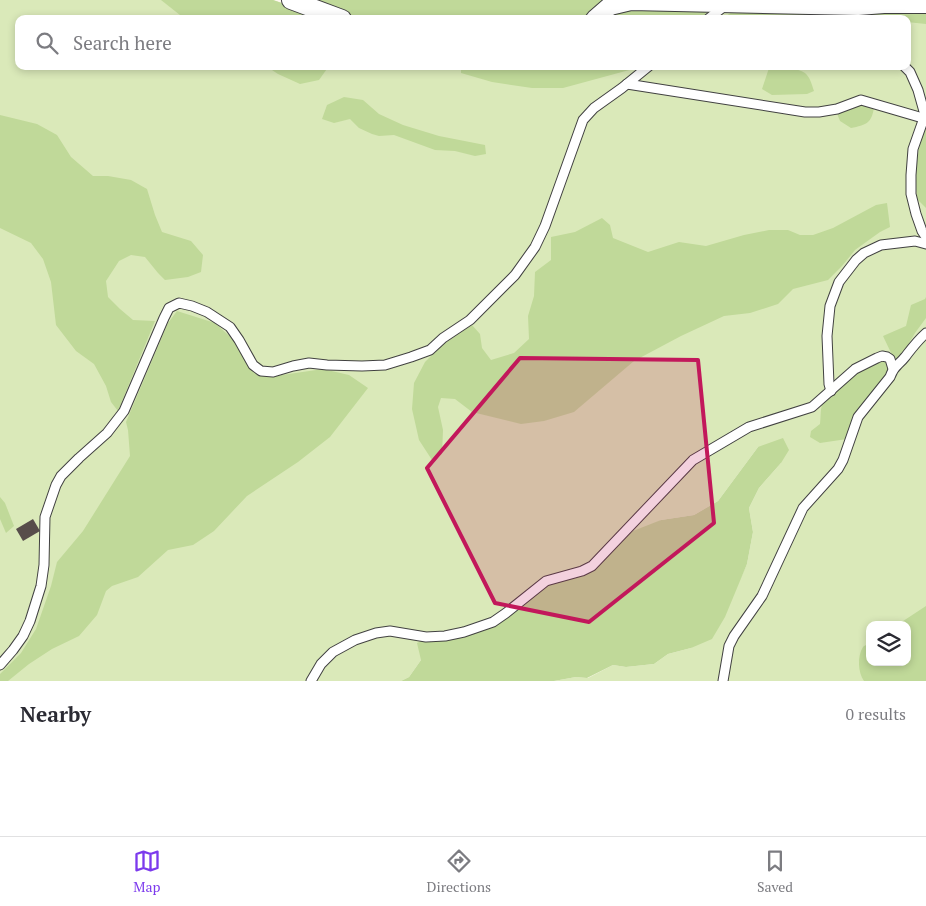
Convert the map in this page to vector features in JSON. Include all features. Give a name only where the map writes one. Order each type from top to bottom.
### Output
[{"type":"street","points":[[291,0],[331,15]]},
{"type":"street","points":[[600,15],[610,6],[631,1],[858,9],[884,4],[926,4]]},
{"type":"lane","points":[[713,15],[728,3]]},
{"type":"lane","points":[[0,665],[14,650],[30,621],[44,565],[44,517],[56,485],[61,476],[107,433],[124,411],[169,308],[179,304],[192,306],[207,312],[230,327],[253,365],[261,371],[273,372],[309,363],[362,366],[385,364],[430,350],[443,338],[470,320],[515,275],[535,247],[545,226],[582,120],[594,108],[644,70]]},
{"type":"lane","points":[[908,70],[918,90],[925,115],[913,149],[910,175],[911,194],[916,214],[926,237]]},
{"type":"lane","points":[[627,84],[805,112],[837,109],[861,100],[925,119]]},
{"type":"lane","points":[[831,391],[828,377],[827,336],[830,306],[839,282],[856,260],[864,253],[881,245],[915,241],[926,244]]},
{"type":"lane","points":[[723,681],[729,646],[762,596],[803,508],[838,469],[858,417],[890,376],[893,369],[926,333]]},
{"type":"lane","points":[[312,681],[321,664],[333,652],[355,640],[376,633],[390,631],[426,636],[445,636],[493,622],[546,581],[582,571],[592,566],[692,460],[749,427],[812,406],[855,369],[882,356],[890,359],[893,369]]},
{"type":"highlighted area","points":[[520,358],[698,360],[714,523],[589,622],[495,603],[427,468]]},
{"type":"green space","points":[[0,0],[273,0],[317,15],[15,15],[15,70],[911,70],[911,15],[610,15],[627,6],[926,14],[926,681],[554,681],[576,677],[588,678],[613,665],[626,667],[654,664],[668,654],[691,648],[737,586],[747,564],[753,532],[749,508],[759,488],[781,463],[758,447],[718,501],[694,515],[661,520],[586,574],[542,587],[520,607],[421,660],[409,677],[401,681],[0,681]]},
{"type":"green space","points":[[161,0],[273,0],[317,15],[180,15]]},
{"type":"green space","points":[[302,0],[613,0],[593,15],[349,15]]},
{"type":"green space","points":[[627,6],[711,7],[704,15],[610,15]]},
{"type":"green space","points":[[736,9],[852,11],[854,15],[755,15],[728,15]]},
{"type":"green space","points":[[883,10],[926,14],[926,24],[911,22],[911,15],[866,15],[867,12]]},
{"type":"green space","points":[[272,70],[326,70],[319,80],[300,84]]},
{"type":"green space","points":[[461,70],[629,70],[563,88],[532,88],[492,82],[461,73]]},
{"type":"green space","points":[[768,70],[797,70],[805,73],[811,81],[814,91],[807,94],[772,95],[762,89]]},
{"type":"green space","points":[[344,97],[363,100],[379,114],[403,125],[439,136],[485,145],[486,154],[475,156],[455,151],[435,150],[394,135],[379,136],[372,134],[359,128],[350,119],[334,123],[322,119],[327,105]]},
{"type":"green space","points":[[859,104],[874,107],[870,120],[861,126],[851,128],[840,121],[836,111]]},
{"type":"green space","points":[[0,115],[37,124],[57,135],[71,157],[93,176],[108,176],[131,180],[147,189],[162,232],[191,241],[203,255],[201,272],[188,277],[165,280],[145,257],[131,255],[119,261],[106,281],[108,297],[133,320],[155,321],[118,411],[111,402],[106,386],[94,364],[76,351],[56,325],[51,282],[43,259],[31,243],[0,228]]},
{"type":"green space","points":[[925,129],[926,208],[917,199],[916,181],[918,155]]},
{"type":"green space","points":[[887,203],[890,227],[855,250],[828,280],[793,289],[778,304],[750,313],[724,316],[681,336],[634,361],[574,412],[544,421],[521,424],[472,412],[455,399],[441,398],[438,407],[443,430],[442,454],[432,460],[419,440],[412,409],[414,383],[425,362],[441,346],[472,325],[480,334],[482,348],[491,360],[514,353],[529,339],[528,316],[534,296],[535,272],[551,260],[551,237],[575,232],[602,218],[610,225],[613,238],[648,252],[679,242],[706,246],[769,230],[788,230],[800,235],[813,235],[833,228],[876,205]]},
{"type":"green space","points":[[926,297],[926,318],[899,360],[893,357],[883,336],[906,326],[911,305]]},
{"type":"green space","points":[[177,311],[215,323],[236,342],[249,366],[258,376],[275,376],[323,369],[349,375],[368,388],[330,437],[298,462],[247,496],[214,531],[193,545],[168,550],[138,577],[112,586],[106,591],[97,615],[79,636],[52,649],[8,681],[0,681],[0,674],[21,653],[36,629],[57,562],[83,531],[130,456],[126,422],[168,323]]},
{"type":"green space","points":[[880,360],[887,362],[890,372],[847,439],[820,443],[810,437],[811,431],[820,424],[823,402],[855,372]]},
{"type":"green space","points":[[783,438],[789,450],[781,463],[759,488],[749,508],[753,532],[747,564],[725,617],[712,639],[691,648],[668,654],[654,664],[626,667],[613,665],[587,678],[576,677],[554,681],[401,681],[409,677],[421,660],[417,643],[425,639],[464,636],[542,587],[586,574],[633,531],[661,520],[694,515],[718,501],[758,447]]},
{"type":"green space","points":[[0,497],[5,503],[14,526],[6,533],[0,519]]},
{"type":"green space","points":[[926,606],[926,681],[864,681],[860,674],[859,664],[861,651],[866,645],[866,666],[911,666],[911,621],[903,621]]},
{"type":"building","points":[[33,519],[40,531],[23,541],[16,529]]}]
